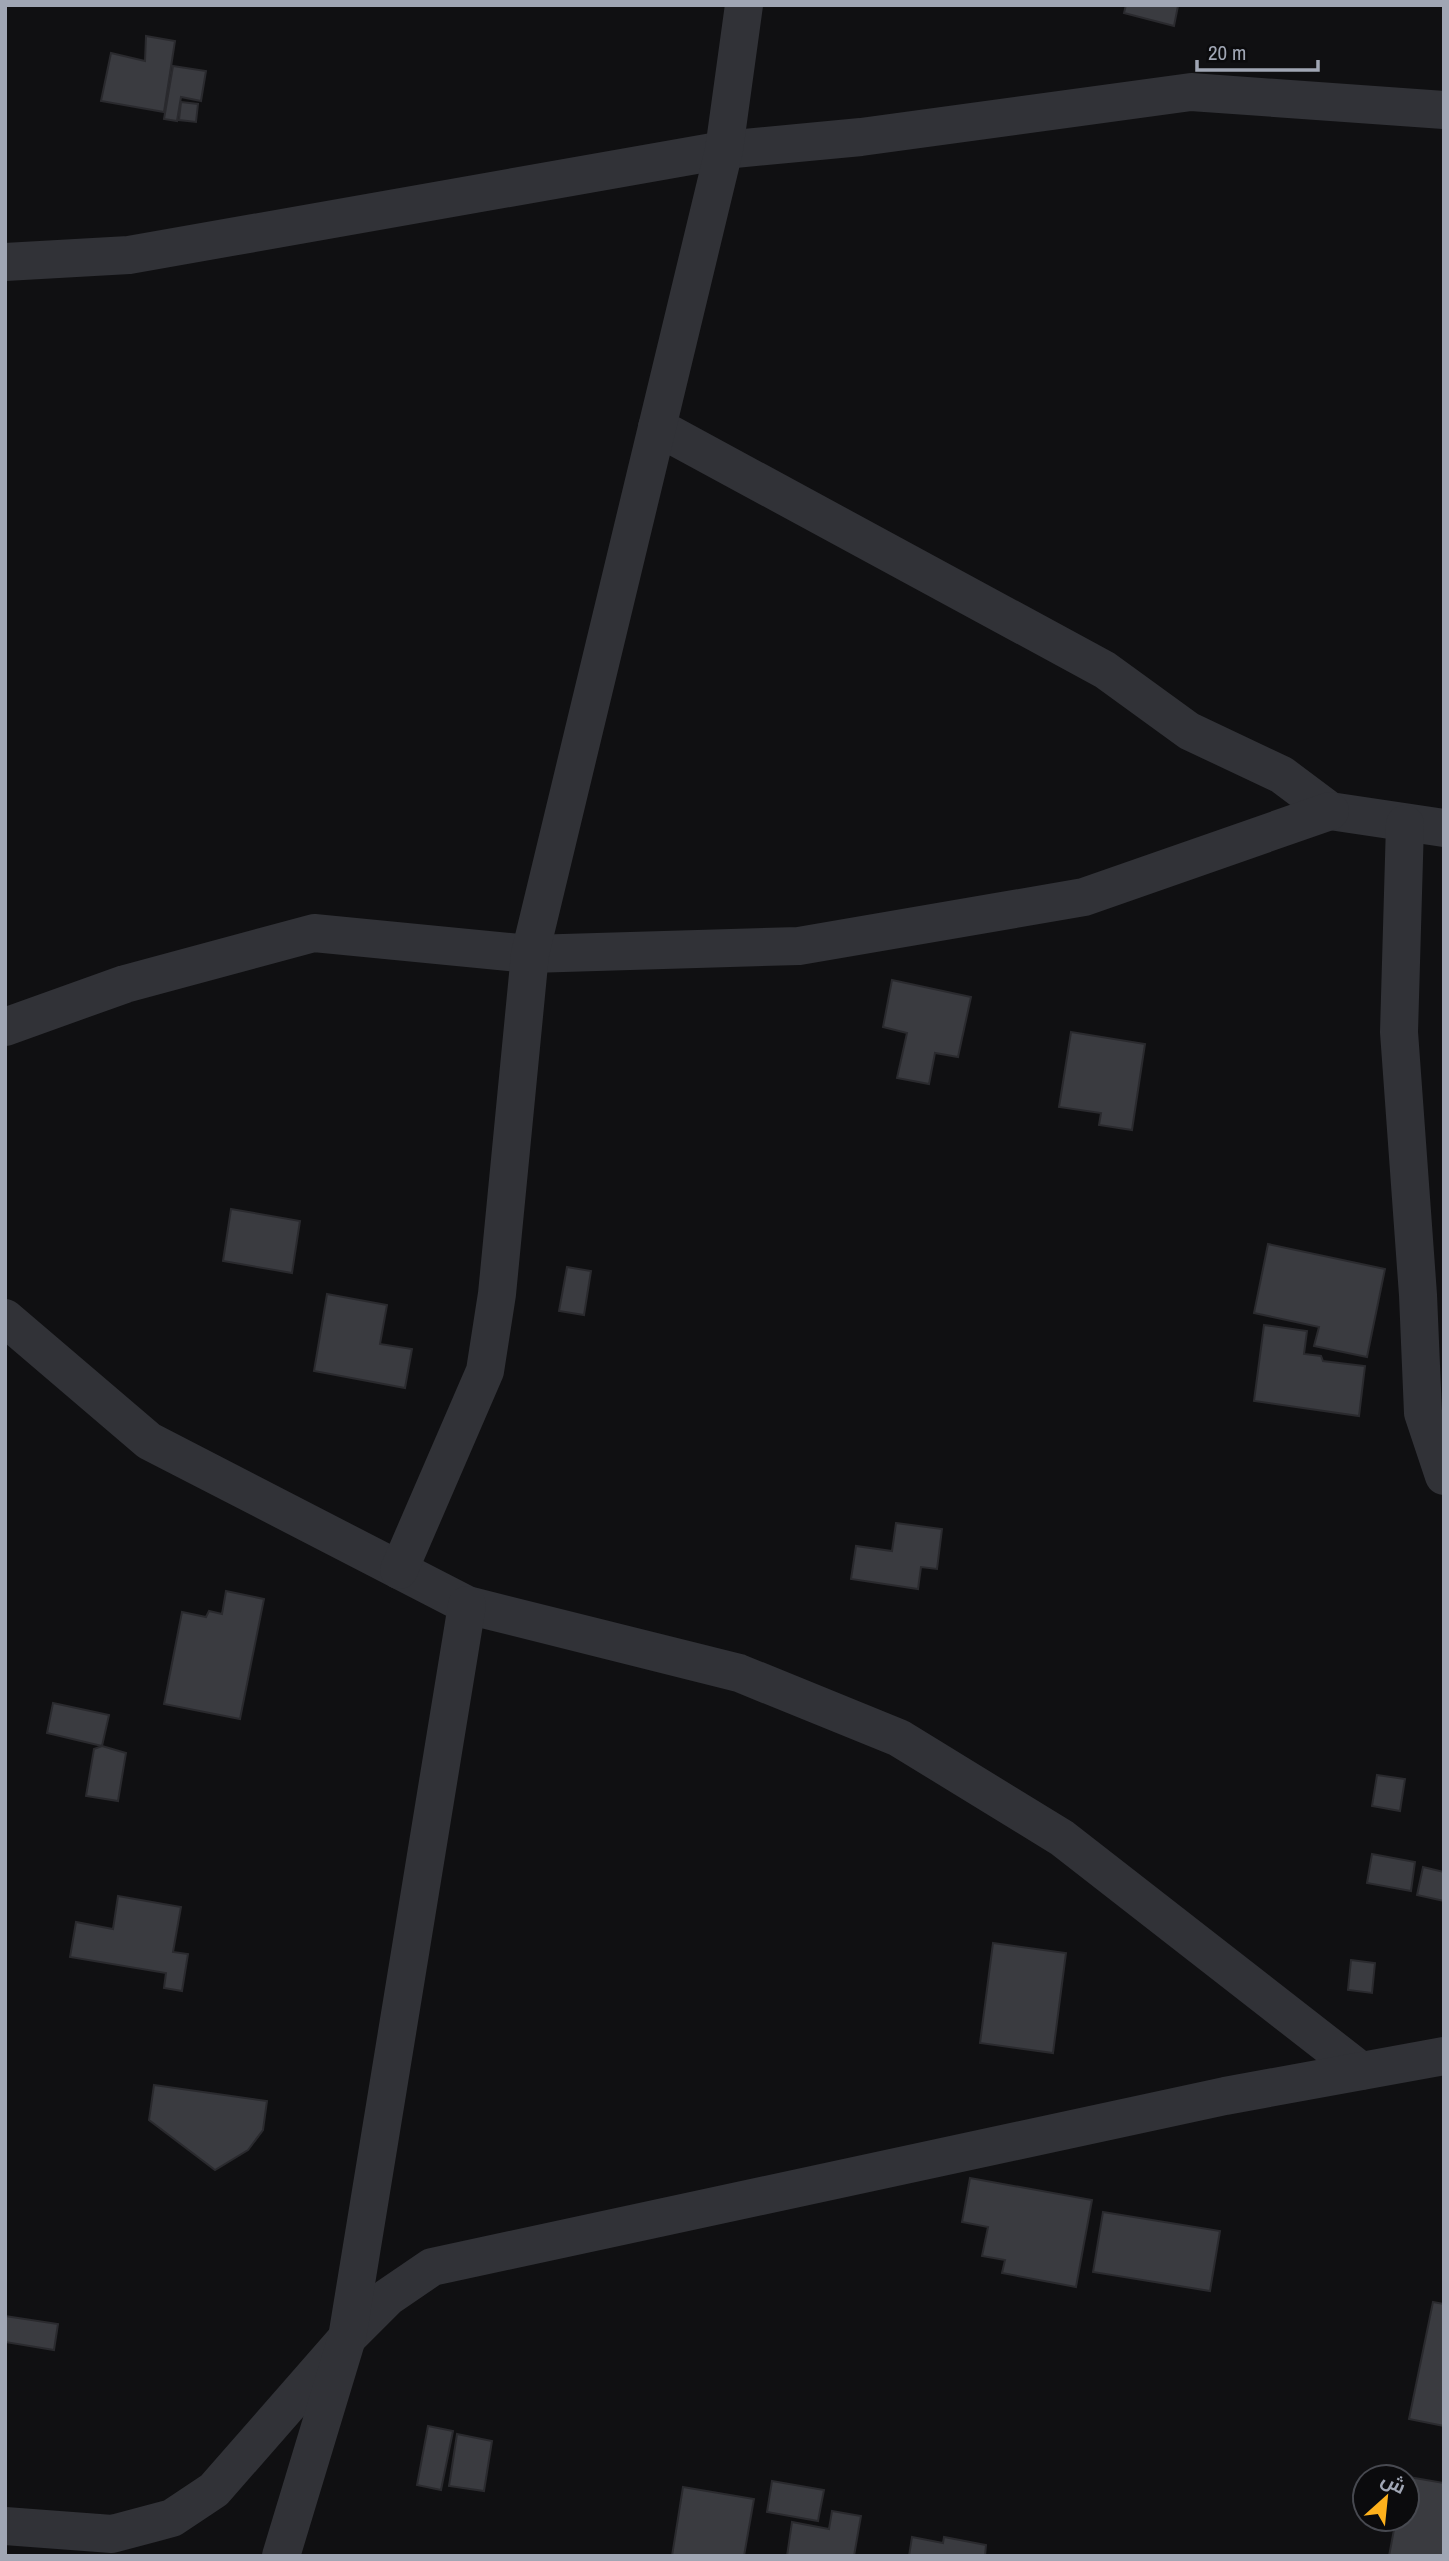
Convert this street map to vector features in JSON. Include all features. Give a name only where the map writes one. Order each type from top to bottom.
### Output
[{"type":"street","points":[[399,1570],[485,1371],[497,1294],[530,954],[724,150],[744,5]]},
{"type":"street","points":[[5,262],[129,255],[724,150],[862,137],[1191,92],[1444,110]]},
{"type":"street","points":[[657,427],[1105,670],[1189,731],[1282,775],[1330,811],[1444,828]]},
{"type":"street","points":[[5,1027],[125,984],[314,933],[530,954],[799,946],[1070,899],[1330,811]]},
{"type":"street","points":[[1405,824],[1399,1032],[1418,1295],[1423,1413],[1444,1476]]},
{"type":"street","points":[[5,1318],[149,1441],[467,1605],[738,1673],[900,1738],[1062,1838],[1360,2071]]},
{"type":"street","points":[[281,2556],[347,2338],[467,1605]]},
{"type":"street","points":[[5,2526],[112,2534],[172,2518],[214,2490],[347,2338],[388,2297],[432,2267],[1211,2099],[1444,2056]]},
{"type":"building","points":[[1126,5],[1178,6],[1174,26],[1124,13]]},
{"type":"building","points":[[146,36],[175,41],[164,112],[101,101],[111,53],[145,61]]},
{"type":"building","points":[[173,66],[206,71],[201,101],[181,97],[177,121],[164,119]]},
{"type":"building","points":[[181,102],[198,104],[196,122],[179,120]]},
{"type":"building","points":[[892,980],[971,997],[958,1057],[935,1053],[929,1084],[897,1078],[907,1033],[883,1027]]},
{"type":"building","points":[[1071,1032],[1145,1044],[1132,1130],[1099,1125],[1101,1113],[1059,1107]]},
{"type":"building","points":[[231,1209],[300,1221],[292,1273],[223,1261]]},
{"type":"building","points":[[1268,1244],[1385,1269],[1367,1357],[1314,1346],[1319,1327],[1254,1313]]},
{"type":"building","points":[[567,1267],[591,1271],[584,1315],[559,1311]]},
{"type":"building","points":[[327,1294],[387,1305],[380,1344],[412,1349],[405,1388],[314,1371]]},
{"type":"building","points":[[1264,1325],[1307,1331],[1304,1354],[1321,1356],[1323,1361],[1365,1366],[1359,1416],[1254,1401]]},
{"type":"building","points":[[896,1523],[942,1529],[937,1569],[921,1567],[918,1589],[851,1579],[856,1546],[892,1551]]},
{"type":"building","points":[[226,1591],[264,1599],[240,1719],[164,1704],[182,1612],[206,1617],[209,1611],[222,1614]]},
{"type":"building","points":[[53,1703],[109,1715],[102,1746],[47,1733]]},
{"type":"building","points":[[102,1746],[126,1753],[118,1801],[86,1796],[94,1749]]},
{"type":"building","points":[[1377,1775],[1405,1779],[1400,1811],[1372,1806]]},
{"type":"building","points":[[1372,1854],[1415,1862],[1411,1891],[1367,1883]]},
{"type":"building","points":[[1423,1867],[1444,1872],[1444,1901],[1417,1895]]},
{"type":"building","points":[[118,1896],[181,1907],[173,1952],[188,1954],[182,1991],[164,1988],[166,1973],[70,1957],[76,1922],[113,1929]]},
{"type":"building","points":[[993,1943],[1066,1953],[1053,2053],[980,2043]]},
{"type":"building","points":[[1351,1960],[1375,1963],[1372,1993],[1348,1990]]},
{"type":"building","points":[[154,2085],[267,2101],[263,2130],[248,2150],[215,2170],[149,2120]]},
{"type":"building","points":[[970,2178],[1092,2200],[1076,2287],[1002,2273],[1005,2260],[982,2256],[988,2227],[962,2222]]},
{"type":"building","points":[[1103,2212],[1220,2231],[1210,2291],[1093,2272]]},
{"type":"building","points":[[1433,2302],[1444,2304],[1444,2426],[1409,2419]]},
{"type":"building","points":[[5,2316],[58,2324],[54,2350],[5,2342]]},
{"type":"building","points":[[428,2426],[453,2431],[441,2490],[417,2485]]},
{"type":"building","points":[[457,2434],[492,2441],[484,2491],[449,2486]]},
{"type":"building","points":[[1421,2479],[1444,2483],[1444,2556],[1389,2556],[1393,2533],[1421,2533]]},
{"type":"building","points":[[772,2481],[824,2490],[818,2521],[767,2512]]},
{"type":"building","points":[[683,2487],[754,2499],[744,2556],[672,2556]]},
{"type":"building","points":[[832,2511],[861,2516],[854,2556],[787,2556],[792,2522],[829,2529]]},
{"type":"building","points":[[912,2537],[943,2543],[944,2537],[986,2545],[985,2556],[909,2556]]}]
